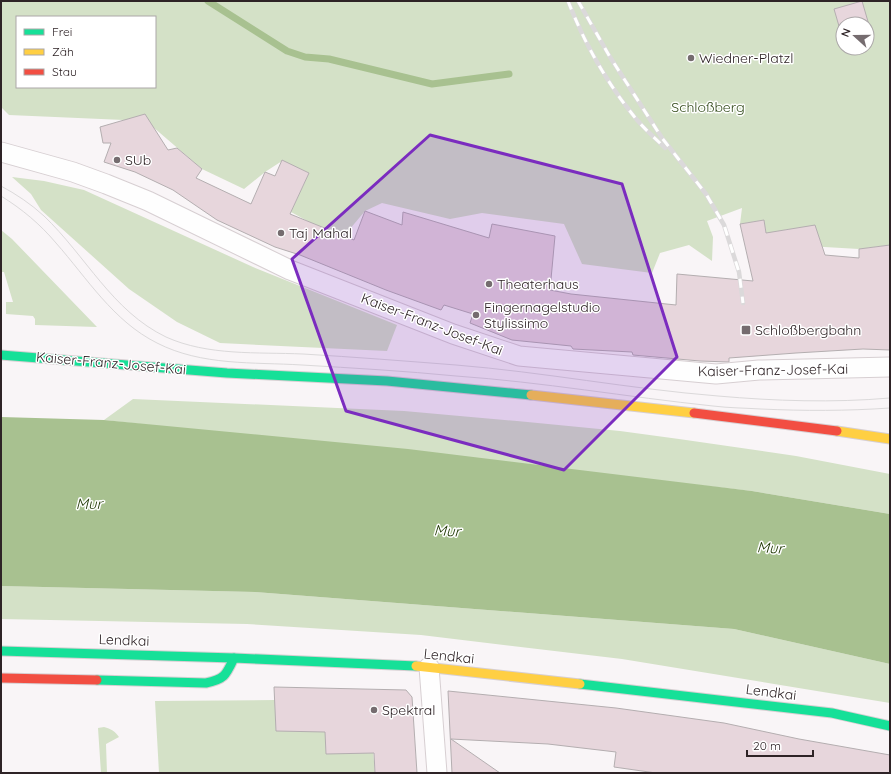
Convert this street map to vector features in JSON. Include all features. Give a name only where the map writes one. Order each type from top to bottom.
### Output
[{"type":"main road","name":"Kaiser-Franz-Josef-Kai","points":[[1,355],[227,373],[387,381],[578,399],[778,423],[890,439]]},
{"type":"main road","name":"Lendkai","points":[[1,651],[234,658],[429,667],[766,705],[832,714],[890,726]]},
{"type":"main road","points":[[1,678],[206,683],[222,680],[226,676],[234,658]]},
{"type":"street","name":"Kaiser-Franz-Josef-Kai","points":[[1,152],[73,172],[106,184],[148,201],[290,270],[453,334],[519,356],[716,374],[759,370],[890,367]]},
{"type":"street","points":[[429,667],[437,773]]},
{"type":"highlighted area","points":[[430,135],[622,184],[677,357],[564,470],[346,411],[292,259]]},
{"type":"green space","name":"Schloßberg","points":[[1,1],[890,1],[890,245],[859,249],[790,245],[789,229],[766,234],[764,220],[740,224],[742,208],[707,221],[713,237],[712,261],[689,245],[660,253],[652,273],[582,264],[564,224],[482,213],[450,219],[382,203],[365,211],[344,236],[311,223],[291,212],[309,173],[282,161],[265,172],[244,189],[202,169],[153,127],[124,120],[9,115],[1,107]]},
{"type":"green space","points":[[12,177],[44,181],[84,190],[253,267],[397,325],[387,351],[220,343],[177,322],[129,289],[41,210],[31,194]]},
{"type":"green space","points":[[1,230],[12,239],[97,327],[35,325],[35,319],[33,316],[6,314],[6,302],[13,302],[4,272],[1,272]]},
{"type":"green space","points":[[133,399],[404,411],[620,431],[796,456],[890,474],[890,514],[752,491],[104,420]]},
{"type":"green space","points":[[1,586],[255,592],[734,629],[890,664],[890,703],[622,659],[421,635],[247,624],[1,619]]},
{"type":"green space","points":[[275,700],[325,732],[373,750],[375,773],[159,773],[155,701]]},
{"type":"green space","points":[[104,727],[113,730],[119,737],[106,744],[107,773],[101,773],[98,728]]},
{"type":"water","name":"Mur","points":[[1,417],[104,420],[408,449],[752,491],[890,514],[890,664],[734,629],[255,592],[1,586]]},
{"type":"building","points":[[862,1],[866,16],[836,16],[834,9]]},
{"type":"building","points":[[145,114],[168,150],[177,148],[202,169],[196,178],[251,204],[265,172],[275,176],[282,160],[309,173],[290,214],[354,240],[365,211],[402,225],[403,212],[489,238],[492,224],[555,236],[550,290],[571,294],[676,305],[677,274],[753,281],[740,224],[764,220],[766,233],[815,225],[825,255],[859,258],[859,249],[890,245],[890,350],[863,349],[796,353],[729,358],[729,362],[633,355],[632,352],[573,349],[571,346],[512,340],[470,323],[473,314],[444,305],[441,310],[386,290],[300,255],[275,247],[217,220],[173,190],[135,172],[104,162],[111,143],[103,143],[100,127]]},
{"type":"building","points":[[274,687],[406,690],[412,697],[417,773],[375,773],[374,753],[326,754],[325,732],[276,731]]},
{"type":"building","points":[[448,691],[616,708],[724,723],[799,739],[890,755],[890,773],[656,773],[614,767],[616,752],[548,744],[451,739],[500,773],[452,773]]},
{"type":"waterway","points":[[208,1],[287,51],[305,57],[329,59],[432,84],[509,74]]},
{"type":"tram line","points":[[1,186],[34,207],[44,216],[73,248],[100,282],[130,313],[147,326],[166,337],[182,343],[233,352],[303,354],[489,368],[685,393],[739,398],[826,401],[890,398]]},
{"type":"tram line","points":[[1,196],[44,229],[102,298],[127,323],[141,334],[157,343],[192,356],[228,362],[379,370],[488,379],[725,407],[777,410],[858,410],[890,408]]},
{"type":"railway","points":[[568,1],[588,46],[613,88],[644,128],[665,148]]},
{"type":"railway","points":[[578,1],[610,57],[662,138],[706,194],[724,225],[739,272],[743,303]]},
{"type":"traffic: fast","points":[[1,355],[227,373],[387,381],[531,395]]},
{"type":"traffic: fast","points":[[1,651],[234,658]]},
{"type":"traffic: fast","points":[[97,680],[206,683],[221,678],[229,669],[234,658],[416,666]]},
{"type":"traffic: fast","points":[[580,684],[832,713],[890,726]]},
{"type":"traffic: slow","points":[[531,395],[694,413]]},
{"type":"traffic: slow","points":[[837,431],[890,439]]},
{"type":"traffic: slow","points":[[416,666],[580,684]]},
{"type":"traffic: jam","points":[[694,413],[837,431]]},
{"type":"traffic: jam","points":[[1,678],[97,680]]},
{"type":"place","name":"Wiedner-Platzl","points":[[691,58]]},
{"type":"place","name":"SUb","points":[[117,160]]},
{"type":"place","name":"Taj Mahal","points":[[281,233]]},
{"type":"place","name":"Theaterhaus","points":[[489,284]]},
{"type":"place","name":"Fingernagelstudio Stylissimo","points":[[476,315]]},
{"type":"place","name":"Schloßbergbahn","points":[[746,330]]},
{"type":"place","name":"Spektral","points":[[374,710]]}]
